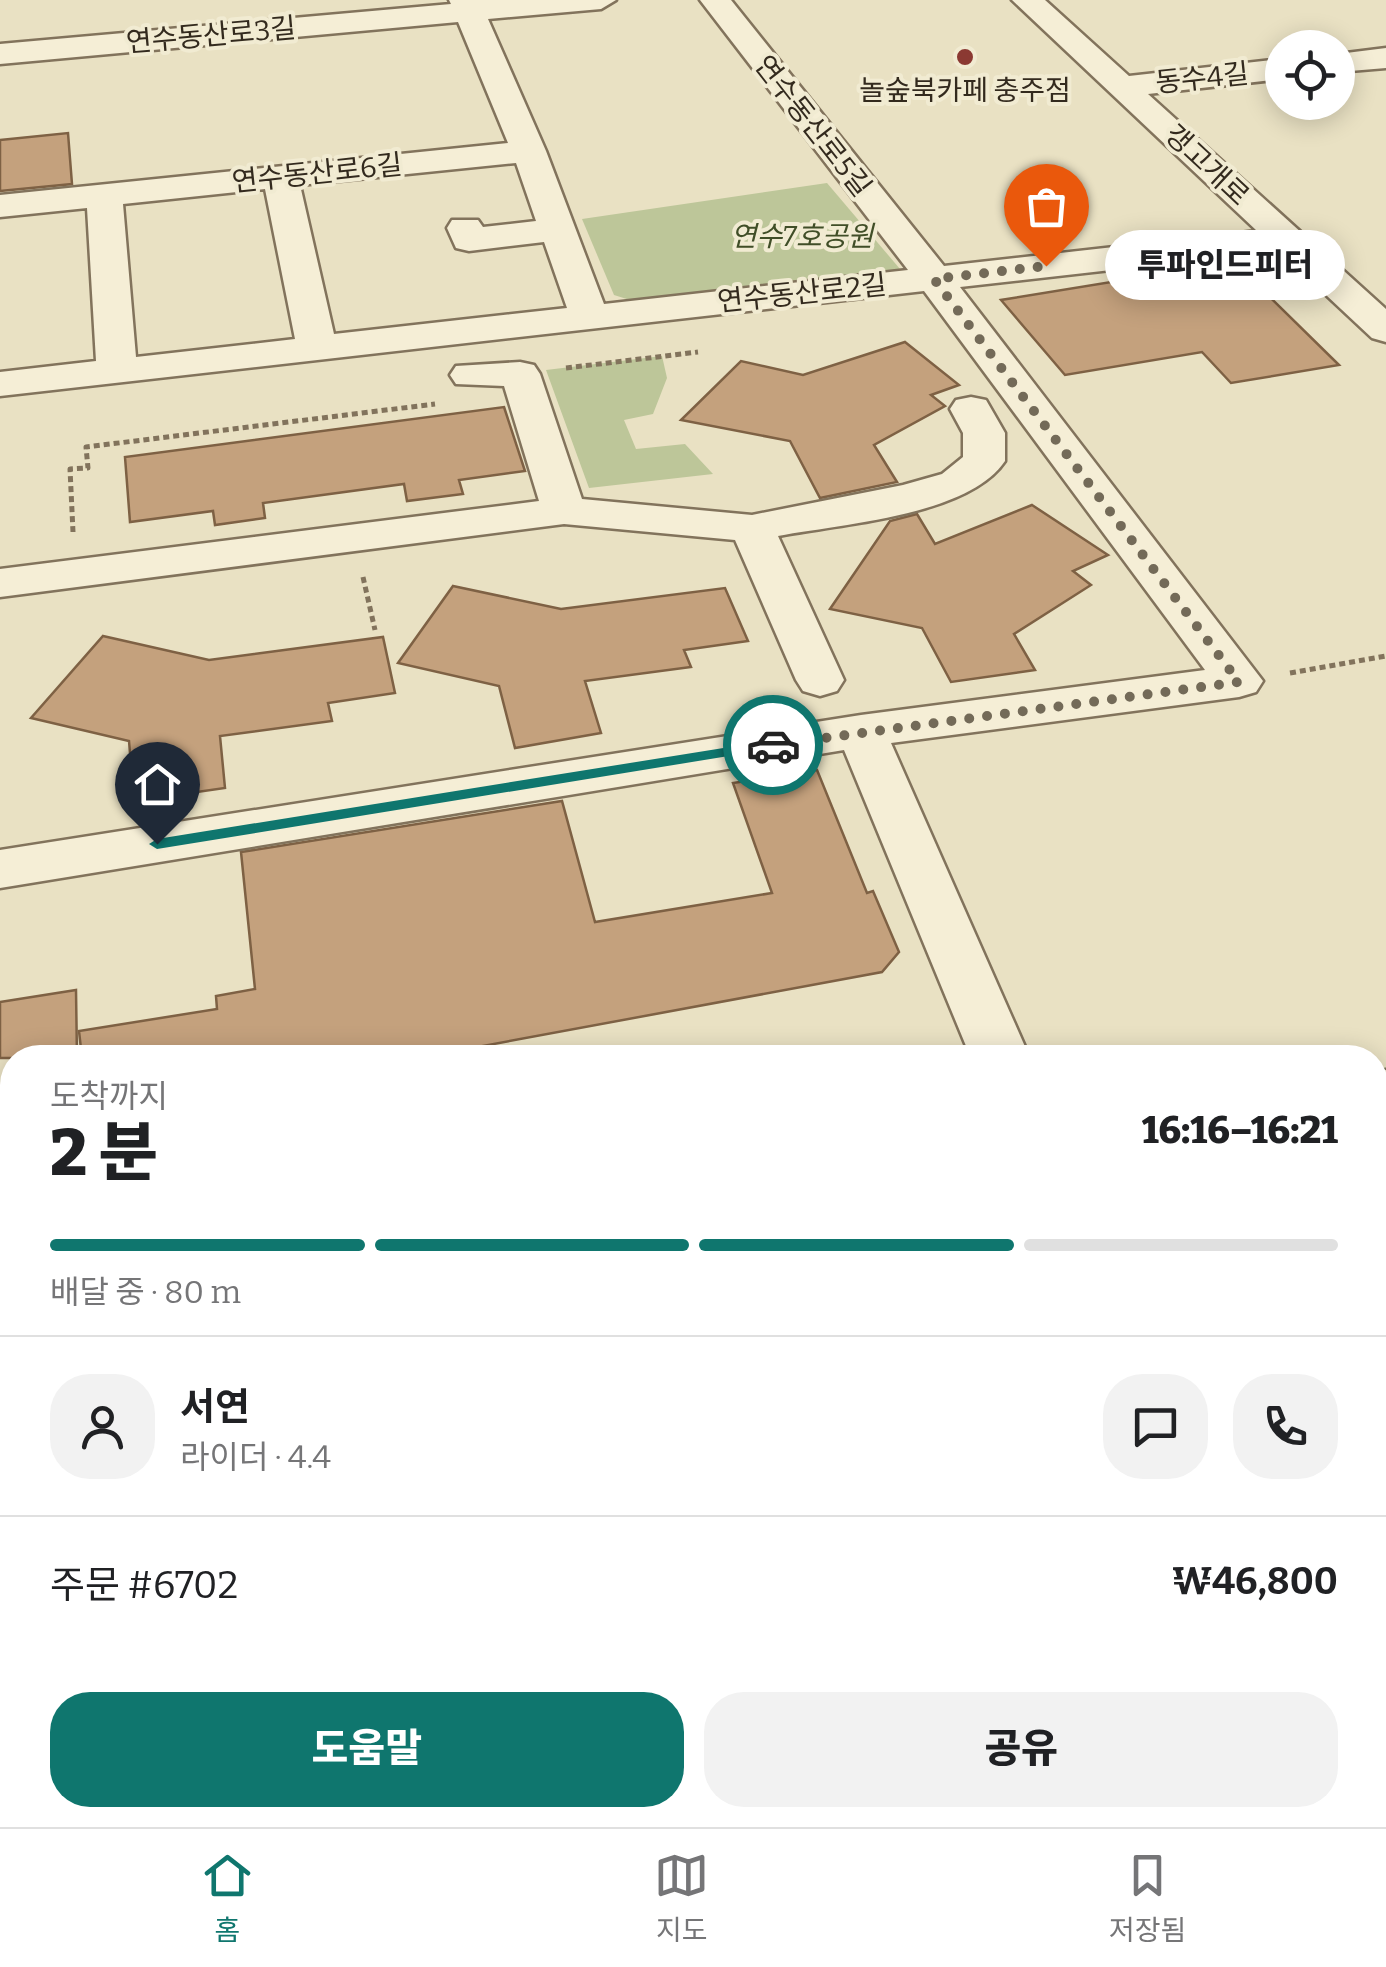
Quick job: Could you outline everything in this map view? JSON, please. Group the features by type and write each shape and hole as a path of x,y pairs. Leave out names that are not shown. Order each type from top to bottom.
{"street":[{"name":"연수동산로3길","path":"0,54 170,26 601,0"},
{"name":"연수동산로5길","path":"715,0 934,279 1239,682"},
{"name":"갱고개로","path":"1026,0 1386,330"},
{"path":"467,6 529,151 589,316"},
{"path":"1355,61 1386,58"},
{"name":"동수4길","path":"1122,87 1265,71"},
{"name":"연수동산로6길","path":"0,206 529,151"},
{"path":"280,176 317,347"},
{"path":"104,195 117,370"},
{"path":"465,228 469,240 558,230"},
{"name":"연수동산로2길","path":"0,384 1288,239"},
{"path":"470,376 520,374 564,511"},
{"path":"0,584 564,511 752,528 910,497 957,483 984,461 984,433 971,409"},
{"path":"752,528 820,680"},
{"path":"0,869 862,730 1239,682"},
{"path":"862,730 995,1045"}],"path":[{"path":"73,539 70,469 88,468 86,446 526,393"},
{"path":"360,562 375,630"},
{"path":"1239,682 1386,656"}],"green space":[{"name":"연수7호공원","path":"827,183 900,269 888,276 633,301 614,295 582,219"},
{"path":"662,356 667,378 653,414 624,420 636,449 685,444 713,474 589,488 546,370"}],"building":[{"path":"68,133 72,184 0,191 0,140"},
{"path":"1234,262 1339,365 1231,383 1202,352 1065,375 1001,300"},
{"path":"905,342 959,385 931,395 945,406 874,445 897,482 820,498 790,441 681,420 741,361 803,375"},
{"path":"504,407 525,471 459,480 463,494 407,501 404,484 263,503 265,518 215,525 213,511 130,522 125,457"},
{"path":"1032,505 1108,555 1073,571 1091,585 1014,634 1035,670 951,682 922,628 830,609 890,521 917,514 935,544"},
{"path":"453,586 561,609 725,588 748,641 684,650 691,667 585,681 601,733 515,748 499,686 398,663"},
{"path":"103,636 209,660 383,637 395,693 328,703 332,721 220,736 225,788 134,801 129,741 31,718"},
{"path":"817,770 867,893 873,891 899,952 882,972 488,1045 81,1045 79,1031 217,1009 216,996 255,989 241,852 562,801 595,922 772,893 733,783"},
{"path":"76,990 77,1045 0,1045 0,1002"}],"way so far":[{"path":"773,745 1239,682 934,279 1046,266"}],"place":[{"name":"놀숲북카페 충주점","path":"965,57"},
{"name":"투파인드피터","path":"1046,266"}],"route":[{"path":"157,844 773,745"}]}
